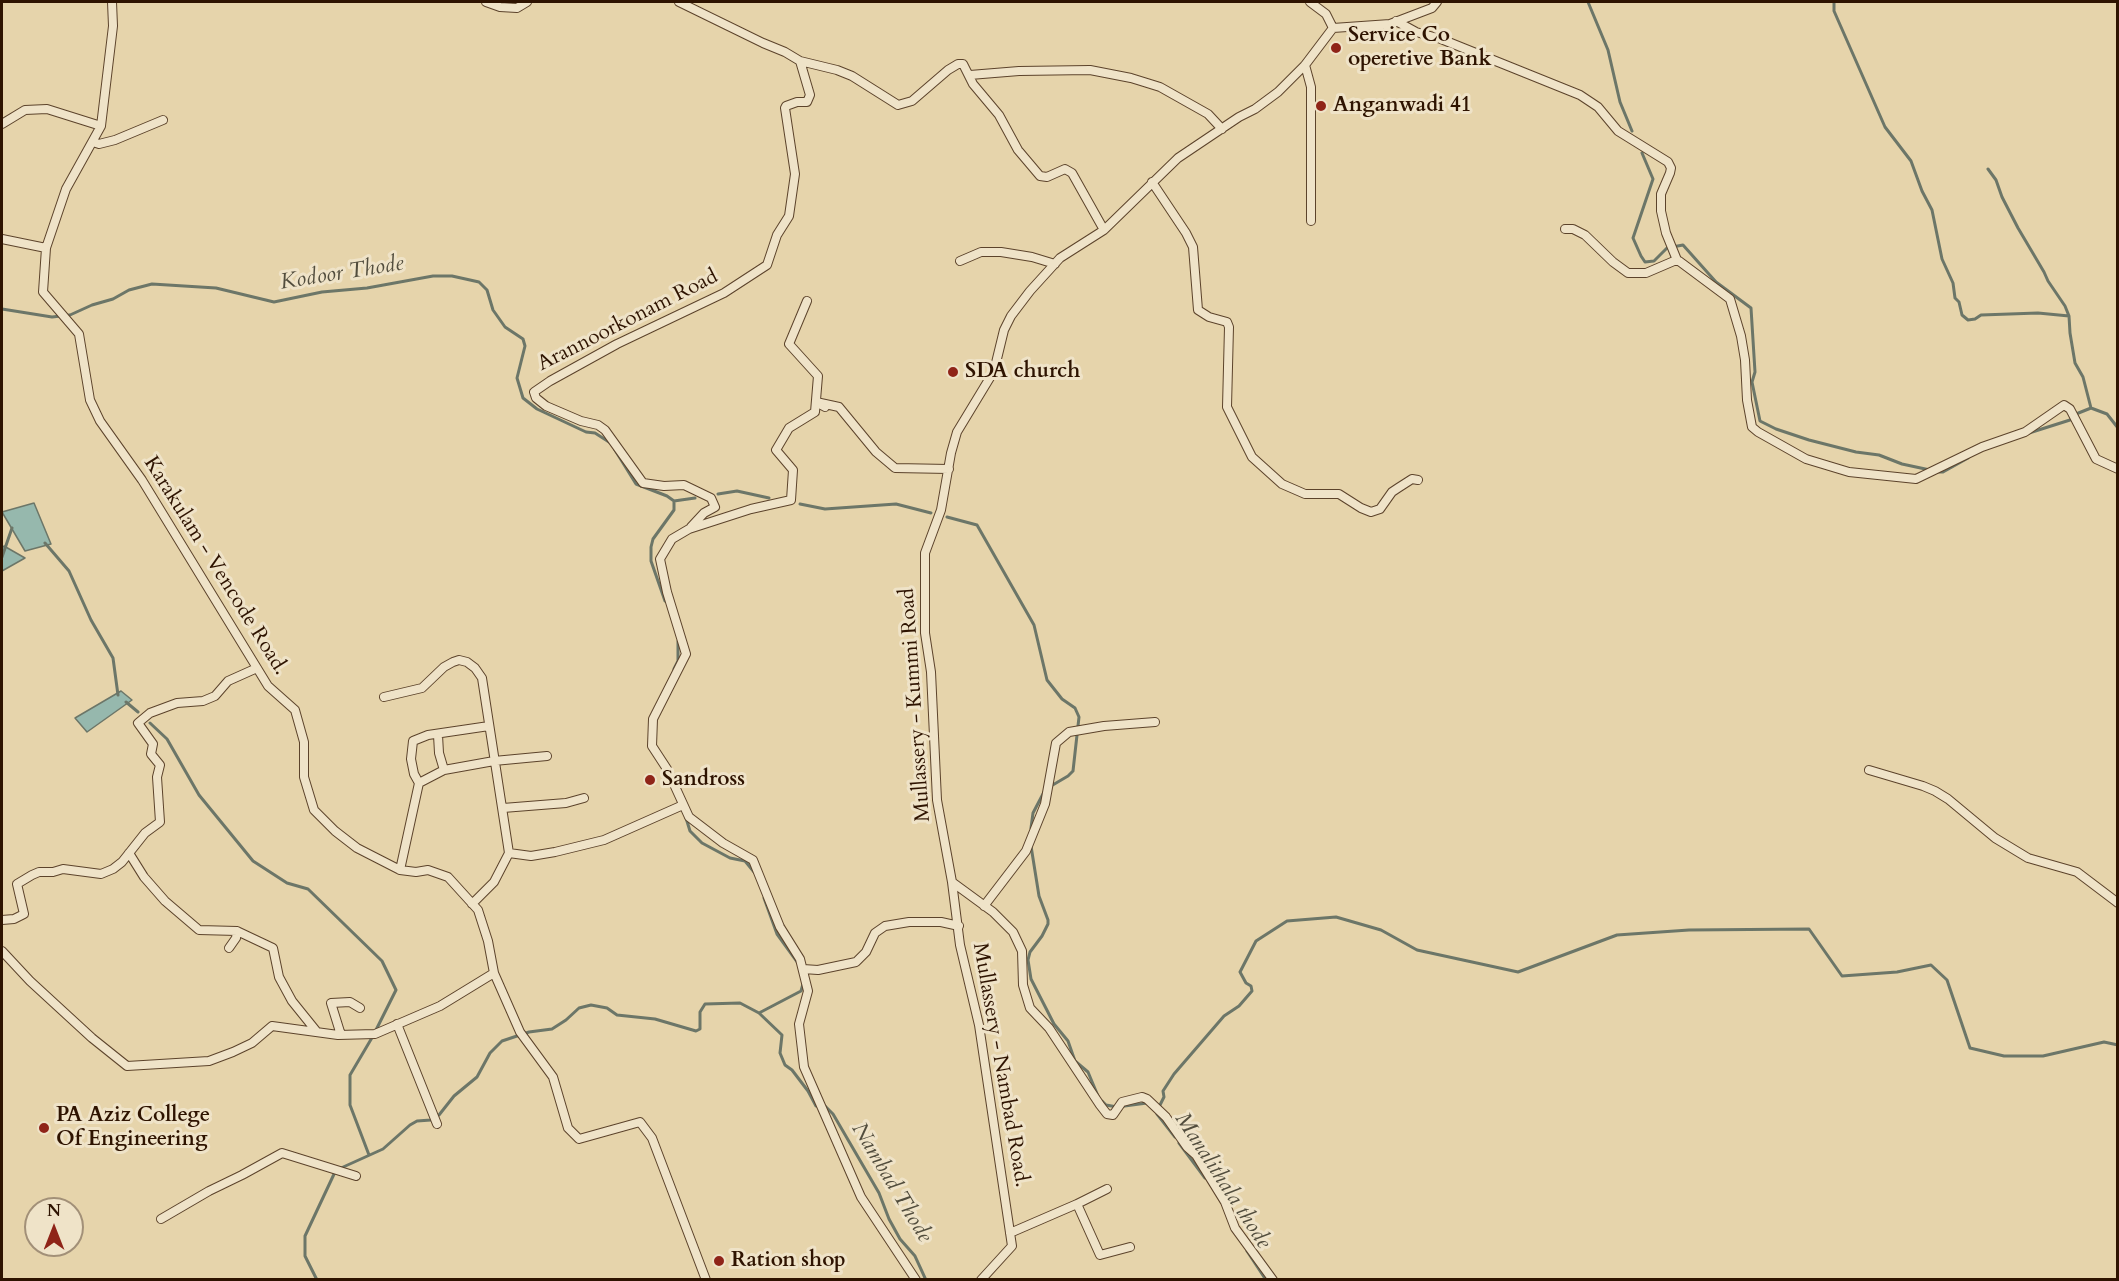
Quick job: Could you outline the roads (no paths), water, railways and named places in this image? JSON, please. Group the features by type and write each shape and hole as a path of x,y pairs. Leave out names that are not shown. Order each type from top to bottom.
{"street":[{"name":"Karakulam - Vencode Road.","path":"112,2 113,26 101,126 66,189 46,248 43,292 79,334 90,400 100,421 142,480 268,687 295,710 304,742 304,777 314,810 335,831 357,848 400,870 416,872 428,870 448,877 478,910 488,941 494,973 521,1034 553,1077 568,1128 579,1139 640,1122 652,1138 706,1280"},
{"path":"486,2 500,7 517,8 527,2"},
{"path":"679,2 800,61 845,73 898,105 907,103 922,94 944,74 958,64 963,64 976,89 999,115 1018,150 1040,176 1047,177 1065,169 1072,173 1104,230"},
{"path":"1310,2 1326,14 1333,28 1390,24 1432,8 1437,2"},
{"path":"1396,21 1416,32 1441,39 1580,95 1598,107 1618,131 1668,162 1671,168 1670,173 1661,194 1661,211 1666,233 1679,262 1732,303 1745,360 1752,427 1762,435 1818,464 1849,472 1916,479 1982,447 2025,432 2049,417 2061,406 2068,406 2096,459 2118,469"},
{"name":"Mullassery - Kummi Road","path":"952,882 937,800 931,672 925,633 925,553 941,510 957,432 994,371 1004,330 1011,316 1060,258 1104,230 1178,158 1272,97 1305,64 1333,28"},
{"name":"Arannoorkonam Road","path":"689,529 704,513 715,507 711,498 684,485 664,486 643,483 605,430 598,425 581,421 546,406 536,398 534,393 550,381 617,344 724,293 767,265 777,235 789,216 795,174 785,108 797,102 807,102 810,94 800,61"},
{"path":"1305,64 1311,87 1311,221"},
{"path":"970,75 1018,71 1090,70 1131,78 1160,87 1208,114 1222,129"},
{"path":"2,124 25,110 47,109 101,126"},
{"path":"93,142 99,144 115,140 163,120"},
{"path":"1152,182 1193,247 1198,310 1209,317 1227,322 1229,327 1227,407 1252,457 1271,476 1289,487 1305,494 1336,493 1371,512 1380,509 1392,492 1412,479 1418,480"},
{"path":"1565,229 1574,229 1585,235 1628,273 1646,273 1679,262"},
{"path":"2,239 46,248"},
{"path":"960,261 981,252 1001,252 1032,257 1055,264"},
{"path":"807,301 789,344 818,376 816,402"},
{"path":"816,402 839,407 876,452 896,468 949,469"},
{"path":"816,402 825,407"},
{"name":"Arannoorkonam Road","path":"816,402 815,412 789,428 776,450 793,470 791,500 751,508 689,529 672,539 660,559 667,592 686,654 654,719 652,746 667,769 689,817 723,843 753,860 780,927 800,959 803,969 808,991 799,1024 804,1067 861,1197 916,1280"},
{"path":"384,697 422,688 444,667 459,660 475,668 482,678 494,760 504,808 509,853 494,882 472,904"},
{"path":"2,920 14,919 24,914 17,884 39,872 63,870 101,874 122,862 145,833 160,822 157,777 160,765 152,754 153,744 138,723 150,712 177,704 203,701 215,696 228,681 257,668"},
{"path":"984,906 1026,851 1045,804 1056,743 1069,732 1104,726 1155,722"},
{"path":"400,870 419,783 414,774 411,759 413,741 428,735 489,726"},
{"path":"438,735 439,753 444,770"},
{"path":"419,783 444,770 494,760 547,756"},
{"path":"1869,770 1916,783 1935,791 1995,838 2028,858 2077,872 2118,903"},
{"path":"504,808 566,803 584,798"},
{"path":"509,853 531,856 604,840 683,805"},
{"path":"129,853 144,877 165,901 199,930 237,931 273,948 279,977 292,1001 317,1032"},
{"path":"952,882 1013,932 1022,951 1023,985 1029,1008 1049,1028 1107,1113 1113,1114 1132,1098 1145,1098 1166,1117 1187,1148 1196,1155 1225,1202 1235,1228 1273,1280"},
{"name":"Mullassery - Nambad Road.","path":"952,882 960,945 979,1025 1012,1246 981,1280"},
{"path":"803,969 818,970 856,962 866,952 875,933 885,926 931,922 959,926"},
{"path":"229,948 236,938 237,931"},
{"path":"2,951 30,981 92,1038 127,1066 208,1061 252,1043 272,1026 341,1035 375,1034 440,1006 494,973"},
{"path":"341,1035 331,1003 350,1002 360,1008"},
{"path":"397,1024 437,1124"},
{"path":"161,1219 208,1191 282,1153 356,1176"},
{"path":"1010,1233 1107,1189"},
{"path":"1077,1204 1100,1255 1130,1247"}],"water":[{"path":"34,503 51,544 25,551 2,512"},
{"path":"4,546 25,558 2,571 2,548"},
{"path":"121,691 132,700 87,732 75,718"}],"waterway":[{"path":"1588,2 1608,50 1620,102 1632,131"},
{"path":"1834,2 1834,11 1885,127 1911,161 1932,210 1942,259 1953,283 1955,298 1959,302 1962,315 1968,320 1981,315 2038,313 2069,316"},
{"path":"1642,153 1653,179 1633,238 1645,262 1654,261 1667,248 1683,245 1716,282 1751,308 1755,372 1752,382 1760,421 1809,440 1856,452 1879,455 1902,464 1930,470"},
{"path":"1988,169 1996,180 2018,228 2065,306 2069,316 2075,363 2083,377 2091,408 2107,414 2118,428"},
{"name":"Kodoor Thode","path":"2,309 52,317 70,315 113,299 129,290 152,284 216,288 274,302 322,292 367,288 433,276 452,276 479,282 487,290 493,310 505,327 523,339 525,346 517,378 523,398 537,409 586,432 595,433 609,442"},
{"path":"2029,433 2070,420 2076,414 2091,408"},
{"name":"Nambad Thode","path":"615,450 636,484 674,501 674,510 653,539 651,547 651,561 665,601"},
{"path":"1939,472 1968,458"},
{"path":"718,494 737,491 769,498"},
{"path":"674,501 695,498"},
{"path":"800,504 825,509 896,504 931,513"},
{"path":"947,517 977,525 1034,625 1047,680 1062,699 1075,708 1079,717 1073,771 1051,786"},
{"path":"2,557 12,528"},
{"path":"45,543 69,571 91,620 113,658 118,695"},
{"name":"Nambad Thode","path":"674,669 678,661 678,641"},
{"path":"126,702 138,712"},
{"path":"150,723 167,739 199,795 253,861 287,883 308,889 382,961 396,990 376,1030"},
{"name":"Manalithala thode","path":"1031,828 1033,813 1044,792"},
{"name":"Nambad Thode","path":"686,818 690,831 702,843 730,858 745,861 754,872"},
{"name":"Manalithala thode","path":"1031,846 1039,896 1048,920 1042,936 1030,952 1028,960 1031,979 1054,1024 1068,1041 1075,1061 1088,1072 1098,1096"},
{"name":"Nambad Thode","path":"764,898 777,934 798,963"},
{"path":"1159,1107 1164,1097 1163,1091 1174,1074 1224,1016 1239,1006 1252,991 1251,986 1246,983 1240,972 1256,941 1287,921 1336,917 1381,930 1417,950 1518,972 1617,935 1689,930 1809,929 1842,976 1897,972 1931,965 1947,980 1970,1048 2004,1056 2043,1056 2104,1042 2118,1045"},
{"name":"Nambad Thode","path":"803,984 801,991 759,1013 782,1035 780,1053 785,1065 792,1070 808,1091 816,1106 825,1106 833,1114 879,1193 900,1239 915,1256 926,1280"},
{"path":"341,1168 383,1149 417,1121 431,1120 439,1115 454,1096 477,1077 490,1053 502,1041 529,1032 552,1029 579,1008 591,1005 607,1008 617,1015 655,1019 696,1031 700,1029 700,1012 705,1004 740,1003 759,1013"},
{"path":"369,1155 350,1105 350,1075 373,1036"},
{"name":"Manalithala thode","path":"1102,1101 1106,1105 1117,1107 1147,1103"},
{"name":"Manalithala thode","path":"1157,1114 1175,1137"},
{"name":"Manalithala thode","path":"1179,1143 1205,1178"},
{"path":"317,1280 305,1256 305,1236 335,1172"},
{"name":"Manalithala thode","path":"1247,1251 1266,1280"}],"place":[{"name":"Service Co operetive Bank","path":"1336,48"},
{"name":"Anganwadi 41","path":"1321,106"},
{"name":"SDA church","path":"953,372"},
{"name":"Sandross","path":"650,780"},
{"name":"PA Aziz College Of Engineering","path":"44,1128"},
{"name":"Ration shop","path":"719,1261"}]}
